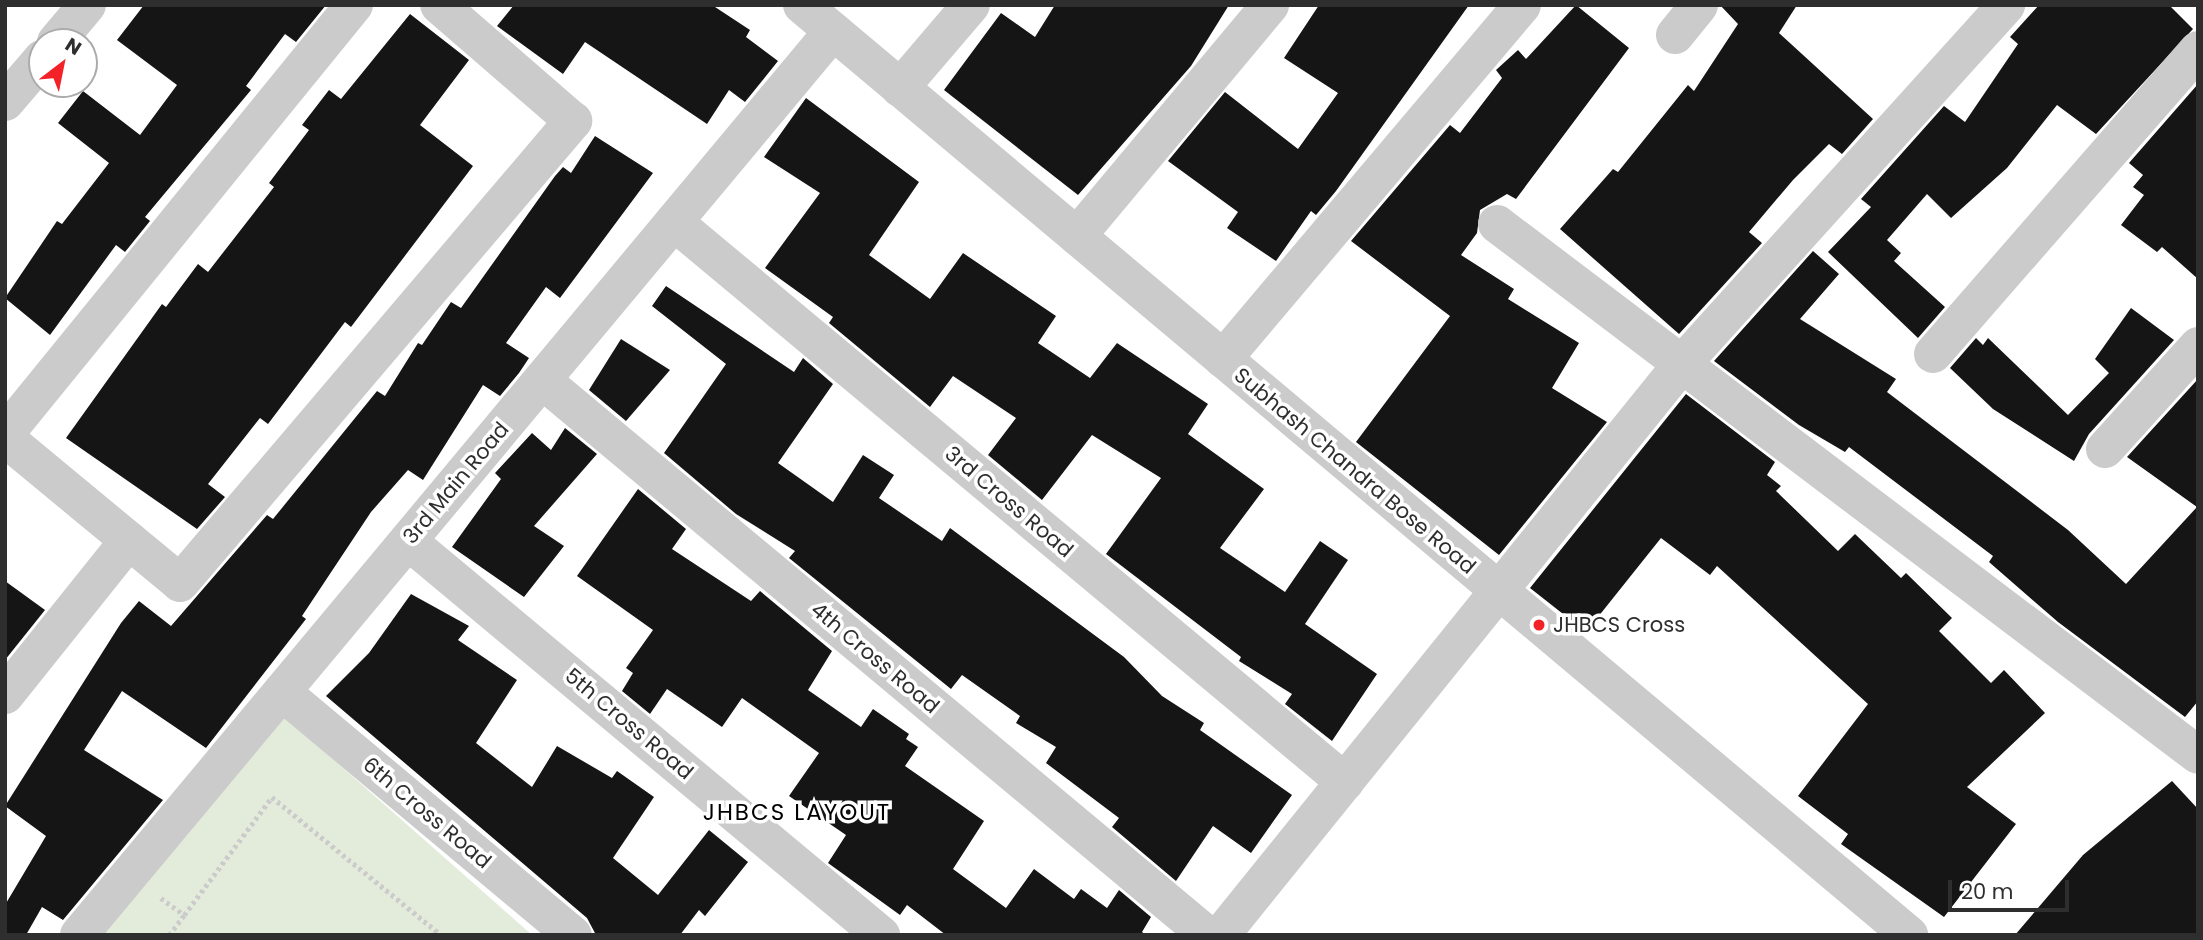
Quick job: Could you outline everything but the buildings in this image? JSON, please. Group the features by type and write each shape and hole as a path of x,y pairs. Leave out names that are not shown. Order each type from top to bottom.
{"street":[{"path":"68,28 87,5"},
{"path":"354,5 5,436 180,583 573,121 439,5"},
{"name":"Subhash Chandra Bose Road","path":"802,5 1909,935"},
{"path":"900,88 971,5"},
{"path":"1077,236 1270,5"},
{"path":"1223,359 1522,5"},
{"path":"1675,35 1699,5"},
{"path":"1221,935 1500,593 1681,365 2006,5"},
{"name":"3rd Main Road","path":"79,935 833,31"},
{"path":"1933,354 2198,50"},
{"path":"5,102 28,75"},
{"name":"3rd Cross Road","path":"674,222 1345,782"},
{"path":"1497,224 2198,755"},
{"path":"2105,449 2198,346"},
{"name":"4th Cross Road","path":"542,380 1207,935"},
{"path":"5,695 129,540"},
{"name":"5th Cross Road","path":"408,541 881,935"},
{"name":"6th Cross Road","path":"282,692 573,935"}],"path":[{"path":"169,935 272,797 441,935"},
{"path":"129,874 184,915"}],"green space":[{"path":"283,715 532,935 90,935"}],"place":[{"name":"JHBCS Cross","path":"1539,625"}],"district":[{"name":"JHBCS LAYOUT","path":"797,812"}]}
